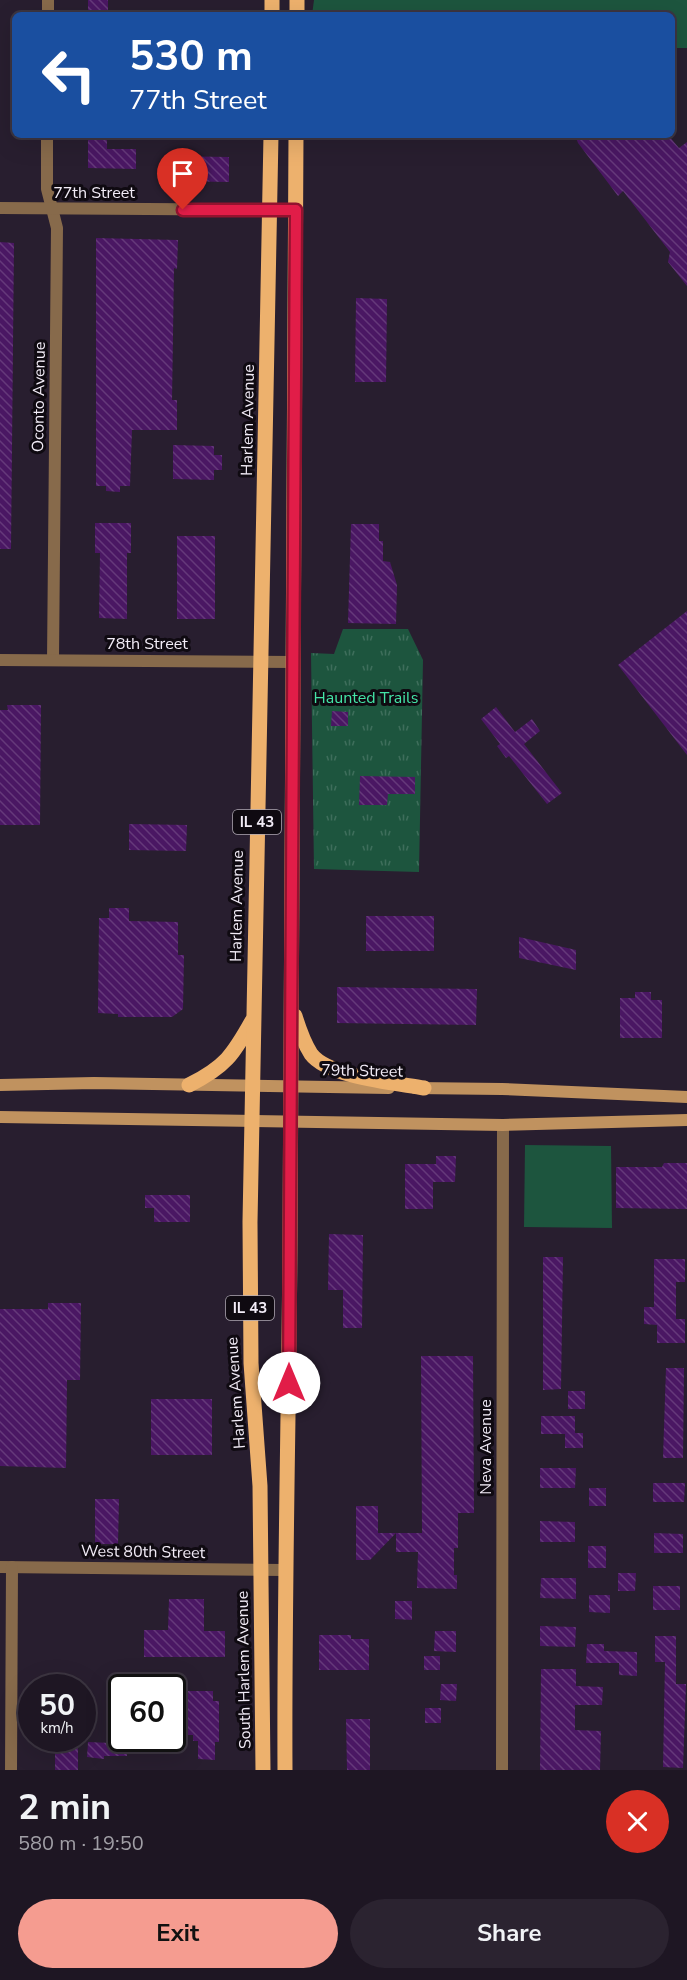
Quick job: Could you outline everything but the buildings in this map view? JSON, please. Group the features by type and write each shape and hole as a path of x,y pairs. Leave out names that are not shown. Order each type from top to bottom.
{"main road":[{"name":"Harlem Avenue","path":"260,1570 260,1475 250,1335 253,1018 271,138"},
{"name":"IL 43","path":"285,1770 285,1570 289,1424 292,1008 296,138"},
{"path":"292,1008 312,1055 327,1067 355,1076 424,1088"},
{"path":"189,1085 213,1072 231,1056 253,1018"},
{"name":"79th Street","path":"0,1085 85,1083 502,1089 687,1096"},
{"path":"0,1117 503,1125 687,1120"},
{"name":"South Harlem Avenue","path":"260,1570 263,1770"}],"street":[{"name":"Oconto Avenue","path":"47,138 46,189 57,228 52,660"},
{"name":"77th Street","path":"0,208 296,210"},
{"name":"78th Street","path":"0,660 294,662"},
{"name":"Neva Avenue","path":"502,1770 503,1125"},
{"name":"West 80th Street","path":"6,1567 285,1570"},
{"path":"6,1567 11,1770"}],"green space":[{"path":"314,0 687,0 687,48 675,48 675,12 312,12"},
{"name":"Haunted Trails","path":"343,629 408,629 423,660 419,872 314,869 311,653 334,654"},
{"path":"525,1145 611,1146 612,1228 524,1227"}],"route":[{"path":"183,210 296,210 289,1383"}]}
